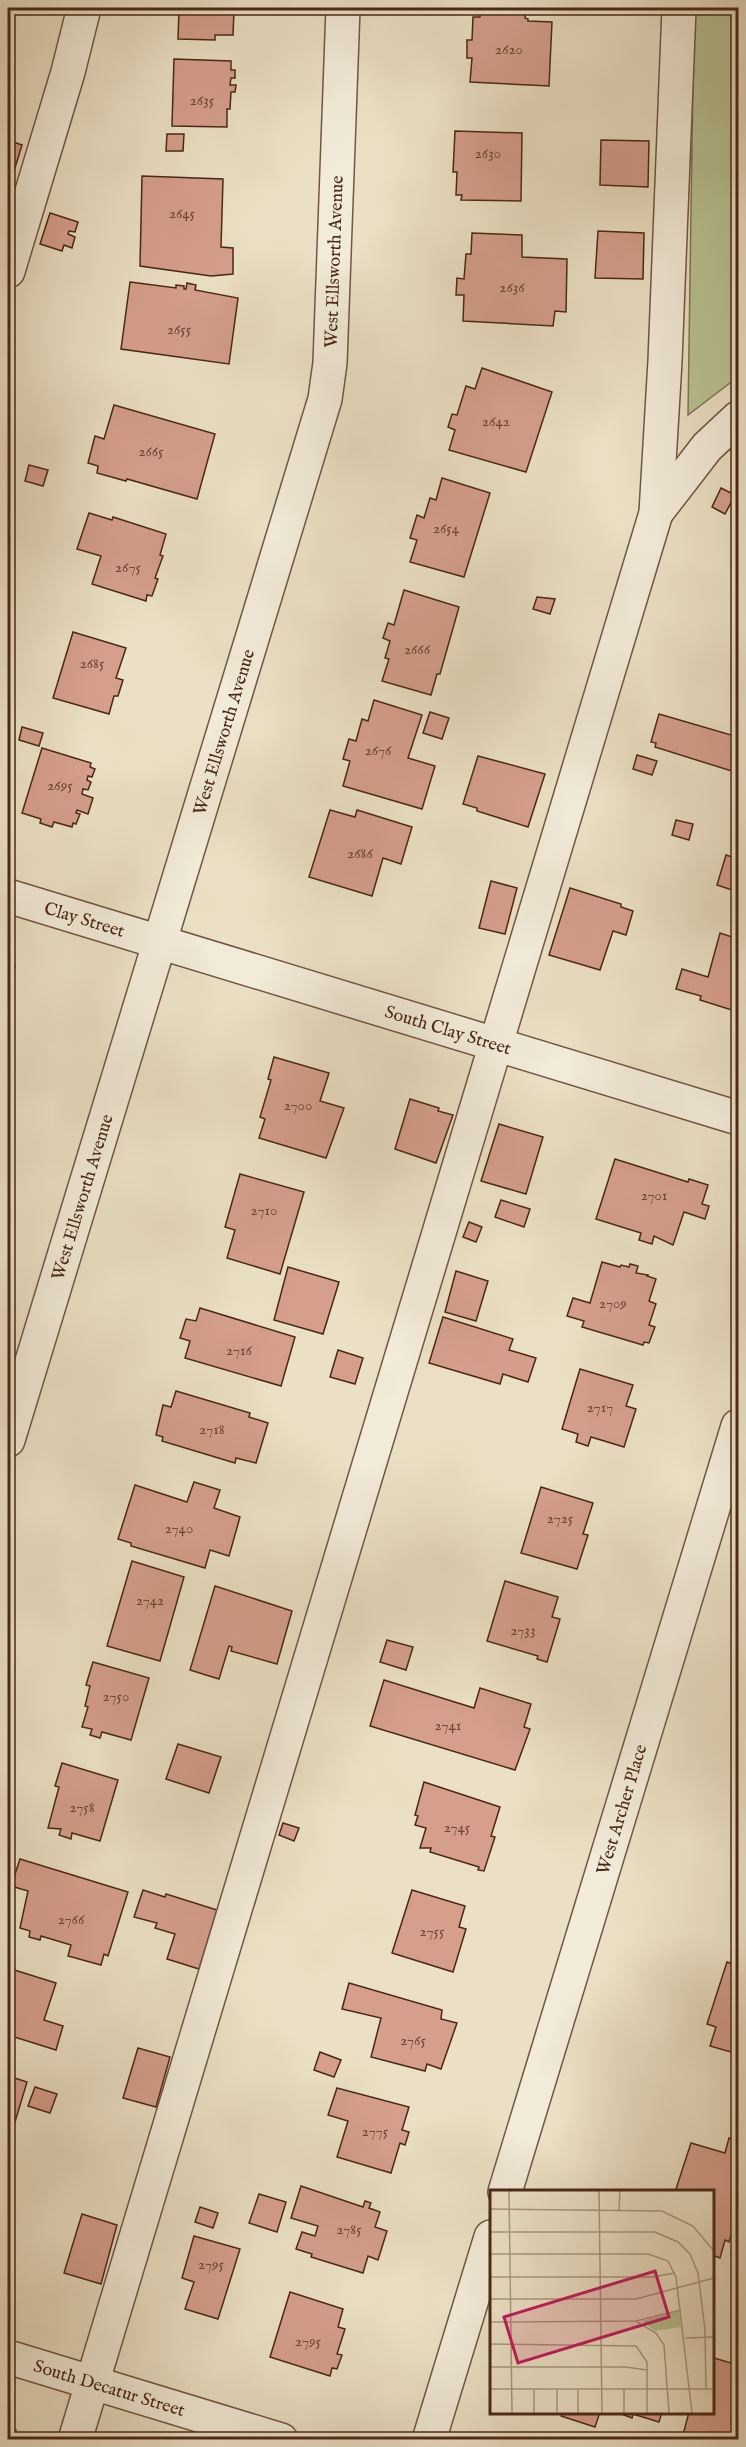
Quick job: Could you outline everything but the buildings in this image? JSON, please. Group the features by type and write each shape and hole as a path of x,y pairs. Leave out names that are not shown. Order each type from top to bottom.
{"street":[{"path":"8,271 68,72 84,8"},
{"name":"West Ellsworth Avenue","path":"8,1440 325,399 330,363 343,8"},
{"path":"75,2439 656,513 665,361 679,8"},
{"path":"656,513 707,447 738,418"},
{"name":"Clay Street","path":"8,896 159,942"},
{"name":"South Clay Street","path":"159,942 738,1118"},
{"name":"West Archer Place","path":"506,2190 738,1426"},
{"path":"429,2439 490,2240"},
{"name":"South Decatur Street","path":"8,2357 281,2439"}],"green space":[{"path":"694,8 738,8 738,377 688,415"}]}
